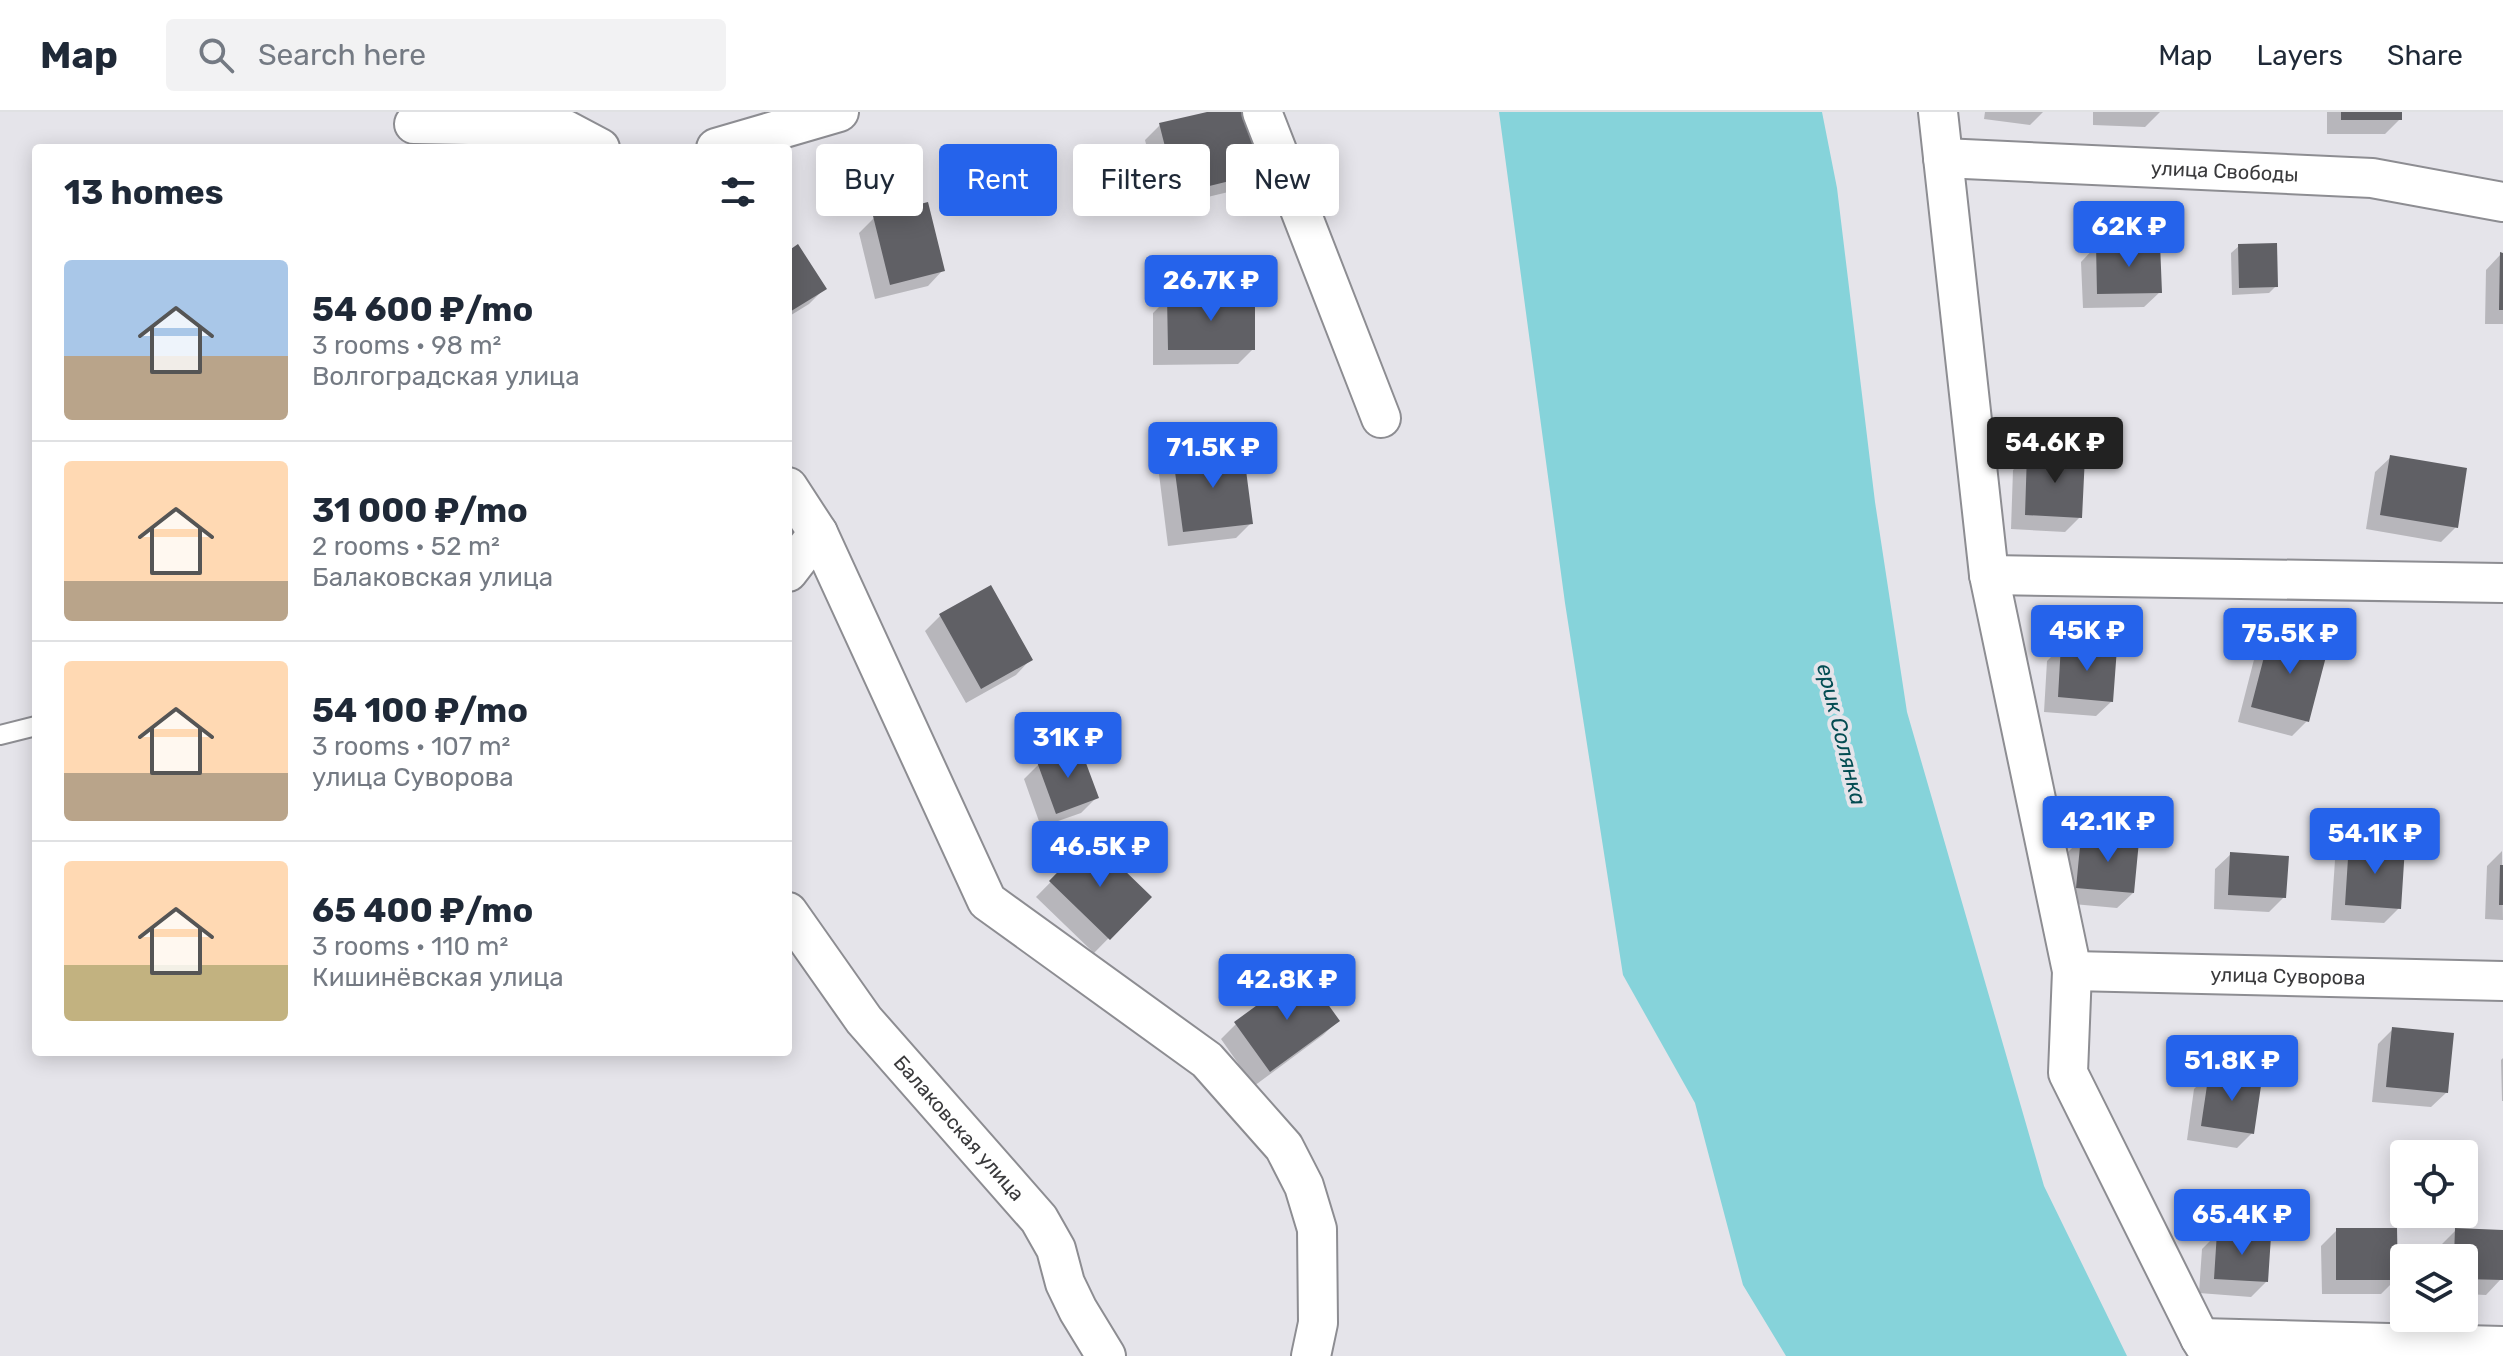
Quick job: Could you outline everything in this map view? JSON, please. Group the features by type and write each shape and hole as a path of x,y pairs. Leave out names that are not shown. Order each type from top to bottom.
{"street":[{"path":"730,144 839,112"},
{"path":"1262,112 1381,418"},
{"path":"1938,112 1989,575 2072,971 2068,1073 2205,1347 2503,1346"},
{"path":"417,128 520,126 566,130 592,144"},
{"name":"улица Свободы","path":"1943,158 2372,178 2503,202"},
{"path":"792,493 818,533 987,901 1207,1060 1284,1147 1304,1186 1317,1229 1318,1323 1311,1356"},
{"path":"792,567 818,533"},
{"path":"1989,575 2503,583"},
{"name":"Балаковская улица","path":"792,918 864,1020 1039,1219 1056,1249 1065,1283 1078,1310 1106,1356"},
{"name":"улица Суворова","path":"2072,971 2503,981"}],"lane":[{"path":"0,735 32,727"}],"water":[{"name":"ерик Солянка","path":"1499,112 1822,112 1837,188 1875,502 1907,712 2044,1186 2127,1356 1786,1356 1743,1285 1695,1103 1623,975 1565,603"}],"building":[{"path":"1207,112 1247,112 1255,144 1226,144 1226,182 1210,186 1210,144 1164,144 1159,123"},
{"path":"2341,112 2402,112 2402,120 2341,120"},
{"path":"928,202 945,271 890,285 873,216 923,216 923,203"},
{"path":"2160,243 2162,293 2097,294 2096,244"},
{"path":"2277,243 2278,287 2239,288 2238,244"},
{"path":"798,244 827,289 792,311 792,248"},
{"path":"2500,252 2503,253 2503,310 2499,310"},
{"path":"1167,296 1255,296 1255,350 1168,350"},
{"path":"1243,447 1253,524 1183,532 1173,457"},
{"path":"2027,453 2085,456 2082,518 2025,515"},
{"path":"2390,455 2467,468 2458,528 2380,515"},
{"path":"991,585 1033,660 981,689 939,614"},
{"path":"2271,630 2329,645 2309,722 2251,707"},
{"path":"2061,644 2117,648 2113,702 2058,697"},
{"path":"1080,747 1099,798 1056,814 1037,762"},
{"path":"2081,836 2139,841 2134,893 2076,888"},
{"path":"1091,838 1152,897 1110,940 1049,881"},
{"path":"2349,843 2405,847 2401,909 2345,905"},
{"path":"2230,852 2289,856 2286,898 2228,895"},
{"path":"2500,865 2503,865 2503,905 2499,905"},
{"path":"1304,971 1340,1021 1270,1072 1234,1022"},
{"path":"2392,1027 2454,1033 2448,1093 2386,1087"},
{"path":"2209,1072 2262,1079 2254,1134 2201,1126"},
{"path":"2336,1228 2397,1228 2397,1244 2390,1244 2390,1280 2336,1280"},
{"path":"2455,1228 2503,1230 2503,1280 2478,1279 2478,1244 2454,1244"},
{"path":"2217,1232 2271,1236 2268,1282 2214,1279"}]}
